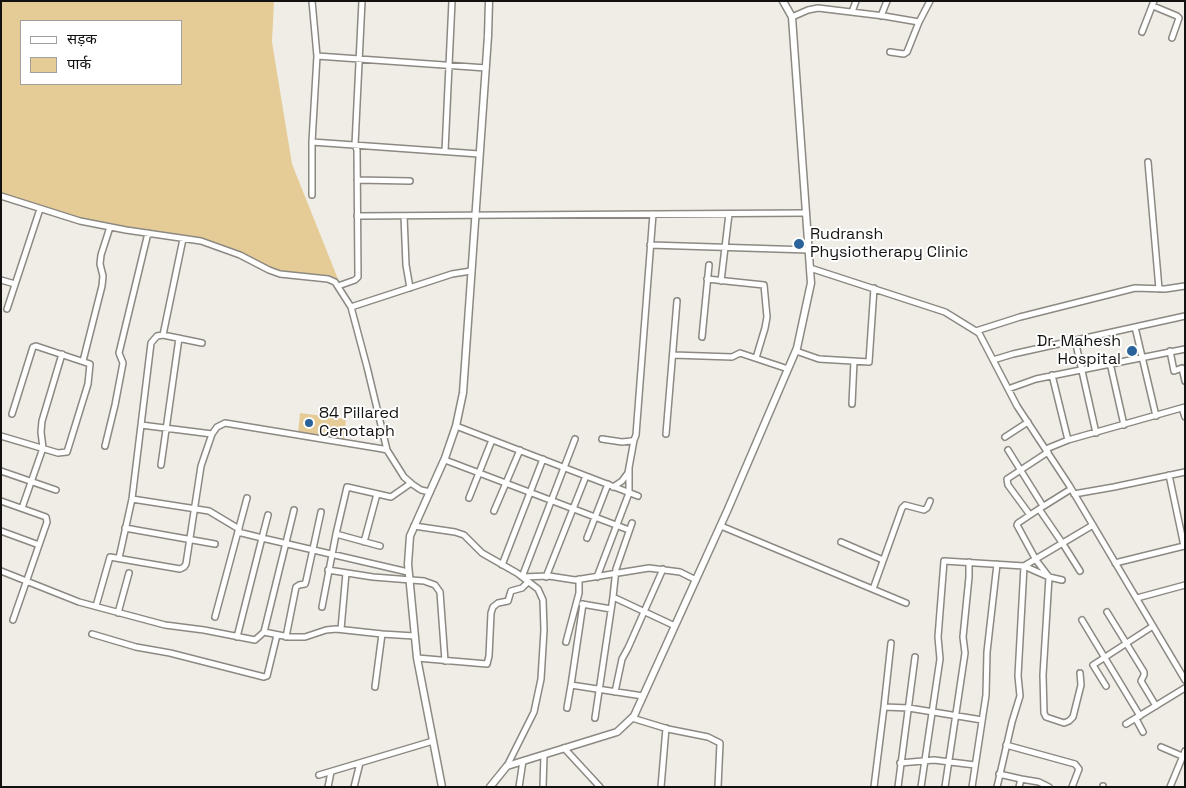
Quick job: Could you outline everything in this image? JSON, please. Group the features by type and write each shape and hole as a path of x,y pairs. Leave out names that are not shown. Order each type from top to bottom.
{"street":[{"path":"312,1 316,56 312,142 312,195"},
{"path":"338,286 356,280 358,276 357,150 355,145 362,1"},
{"path":"445,151 452,1"},
{"path":"442,787 414,636 408,580 410,536 444,460 456,426 463,393 489,1"},
{"path":"507,766 617,732 632,718 721,526 796,352 811,283 792,17 783,1"},
{"path":"852,12 856,1"},
{"path":"881,16 887,1"},
{"path":"890,52 904,54 907,52 930,1"},
{"path":"1142,32 1153,4 1179,18 1172,38"},
{"path":"792,17 818,8 919,22"},
{"path":"316,56 486,68"},
{"path":"312,142 479,154"},
{"path":"1148,162 1159,289"},
{"path":"357,180 410,181"},
{"path":"1,196 80,221 214,245 280,274 328,279 335,282 351,307 368,367 387,450 404,477 421,490 430,492"},
{"path":"7,309 40,209"},
{"path":"357,216 806,213"},
{"path":"597,577 629,493 630,467 636,435 652,214"},
{"path":"722,281 730,214"},
{"path":"404,216 406,265 410,288"},
{"path":"83,361 102,286 101,255 110,227"},
{"path":"105,446 123,363 119,353 148,234"},
{"path":"163,335 183,239"},
{"path":"650,245 809,250"},
{"path":"702,337 709,265"},
{"path":"810,268 945,312 979,333 1008,389 1073,491 1184,679"},
{"path":"351,307 452,274 471,271"},
{"path":"707,279 764,285 765,328 756,358"},
{"path":"1,280 15,284"},
{"path":"976,331 1020,317 1135,288 1159,289 1185,286"},
{"path":"796,352 819,359 869,362 874,288"},
{"path":"666,434 677,301"},
{"path":"993,360 1185,316"},
{"path":"1135,327 1156,416"},
{"path":"119,558 132,499 151,343 157,336 163,335 202,343"},
{"path":"161,465 179,338"},
{"path":"1075,340 1096,433"},
{"path":"1,436 58,453 67,452 88,384 90,364 36,346 33,347 12,414"},
{"path":"1008,389 1036,379 1185,348"},
{"path":"1170,351 1174,371 1182,368 1185,382"},
{"path":"673,355 732,357 740,353 788,369"},
{"path":"22,508 43,448 42,421 62,354"},
{"path":"852,404 854,361"},
{"path":"1110,363 1124,425"},
{"path":"1052,376 1068,440"},
{"path":"1030,515 1006,482 1009,477 1046,450 1068,440 1184,408 1185,417"},
{"path":"1005,437 1028,422"},
{"path":"96,606 110,557 180,569 186,564 201,466 212,434 217,427 225,423 387,450"},
{"path":"141,425 212,434"},
{"path":"456,426 638,496"},
{"path":"522,577 575,439"},
{"path":"602,439 622,442 634,440"},
{"path":"469,498 492,440"},
{"path":"494,511 520,450"},
{"path":"1008,450 1080,571"},
{"path":"502,565 543,459"},
{"path":"444,460 629,530"},
{"path":"587,538 610,486 622,481 630,467"},
{"path":"1,471 56,490"},
{"path":"1080,673 1081,685 1073,717 1069,722 1064,723 1046,717 1044,713 1043,675 1049,577 1036,560 1017,528 1018,522 1041,507 1073,491 1114,487 1185,472"},
{"path":"1116,563 1184,546 1169,475"},
{"path":"546,577 586,476"},
{"path":"322,607 328,570 347,487 391,497 411,483"},
{"path":"364,542 377,494"},
{"path":"215,617 247,498"},
{"path":"132,499 216,514 239,530 262,538 331,556 408,572"},
{"path":"1,501 46,517 47,522 13,620"},
{"path":"872,589 902,508 905,505 924,510 930,501"},
{"path":"1,571 80,602 165,625 255,640 264,632 294,510"},
{"path":"286,637 295,591 299,585 305,584 306,581 321,512"},
{"path":"237,636 268,515"},
{"path":"595,718 615,574 632,523"},
{"path":"1024,566 1093,525"},
{"path":"414,526 456,532 464,535 482,553 538,589 543,600 542,679 534,712 507,766 490,787"},
{"path":"721,526 906,603"},
{"path":"125,528 215,544"},
{"path":"1,530 39,545"},
{"path":"336,534 380,546"},
{"path":"841,542 883,560"},
{"path":"921,787 940,660 938,636 944,561 1024,566 1049,577 1062,580"},
{"path":"945,787 965,653 963,637 969,562"},
{"path":"972,787 986,695 987,652 997,564"},
{"path":"997,787 1006,744 1020,696 1018,676 1024,566"},
{"path":"522,577 579,579 649,568 680,572 696,580"},
{"path":"615,692 622,659 663,569"},
{"path":"328,570 431,582 440,592 445,660"},
{"path":"118,612 129,573"},
{"path":"341,629 346,573"},
{"path":"566,642 579,594 579,579"},
{"path":"417,658 480,664 488,663 493,607 498,603 508,601 511,591 522,588 528,582"},
{"path":"1137,598 1185,585"},
{"path":"613,597 675,626"},
{"path":"576,604 611,609"},
{"path":"568,708 583,604"},
{"path":"1106,612 1145,674 1142,681 1156,706"},
{"path":"1082,620 1138,717 1143,732"},
{"path":"1106,686 1092,665 1154,626"},
{"path":"264,632 286,637 305,637 326,630 341,629 414,636"},
{"path":"92,634 136,647 170,653 264,677 267,676 277,635"},
{"path":"375,687 382,634"},
{"path":"874,787 891,643"},
{"path":"898,787 915,656"},
{"path":"571,685 643,696"},
{"path":"1126,724 1185,688"},
{"path":"884,707 933,711 982,720"},
{"path":"632,718 708,737 720,743 718,787"},
{"path":"661,787 666,728"},
{"path":"319,775 433,742"},
{"path":"1006,744 1075,764 1078,766 1078,770 1072,787"},
{"path":"1161,746 1184,753 1170,787"},
{"path":"564,748 600,787"},
{"path":"543,787 544,755"},
{"path":"900,763 925,760 975,765"},
{"path":"519,787 523,761"},
{"path":"354,787 360,763"},
{"path":"328,787 331,772"},
{"path":"999,774 1040,782 1049,787"},
{"path":"1020,787 1021,779"}],"green space":[{"path":"1,1 274,1 272,42 292,164 338,279 306,278 274,272 209,242 116,228 65,216 1,195"},
{"path":"300,413 346,419 344,439 298,433"}],"place":[{"name":"Rudransh Physiotherapy Clinic","path":"799,244"},
{"name":"Dr. Mahesh Hospital","path":"1132,351"},
{"name":"84 Pillared Cenotaph","path":"309,423"}]}
